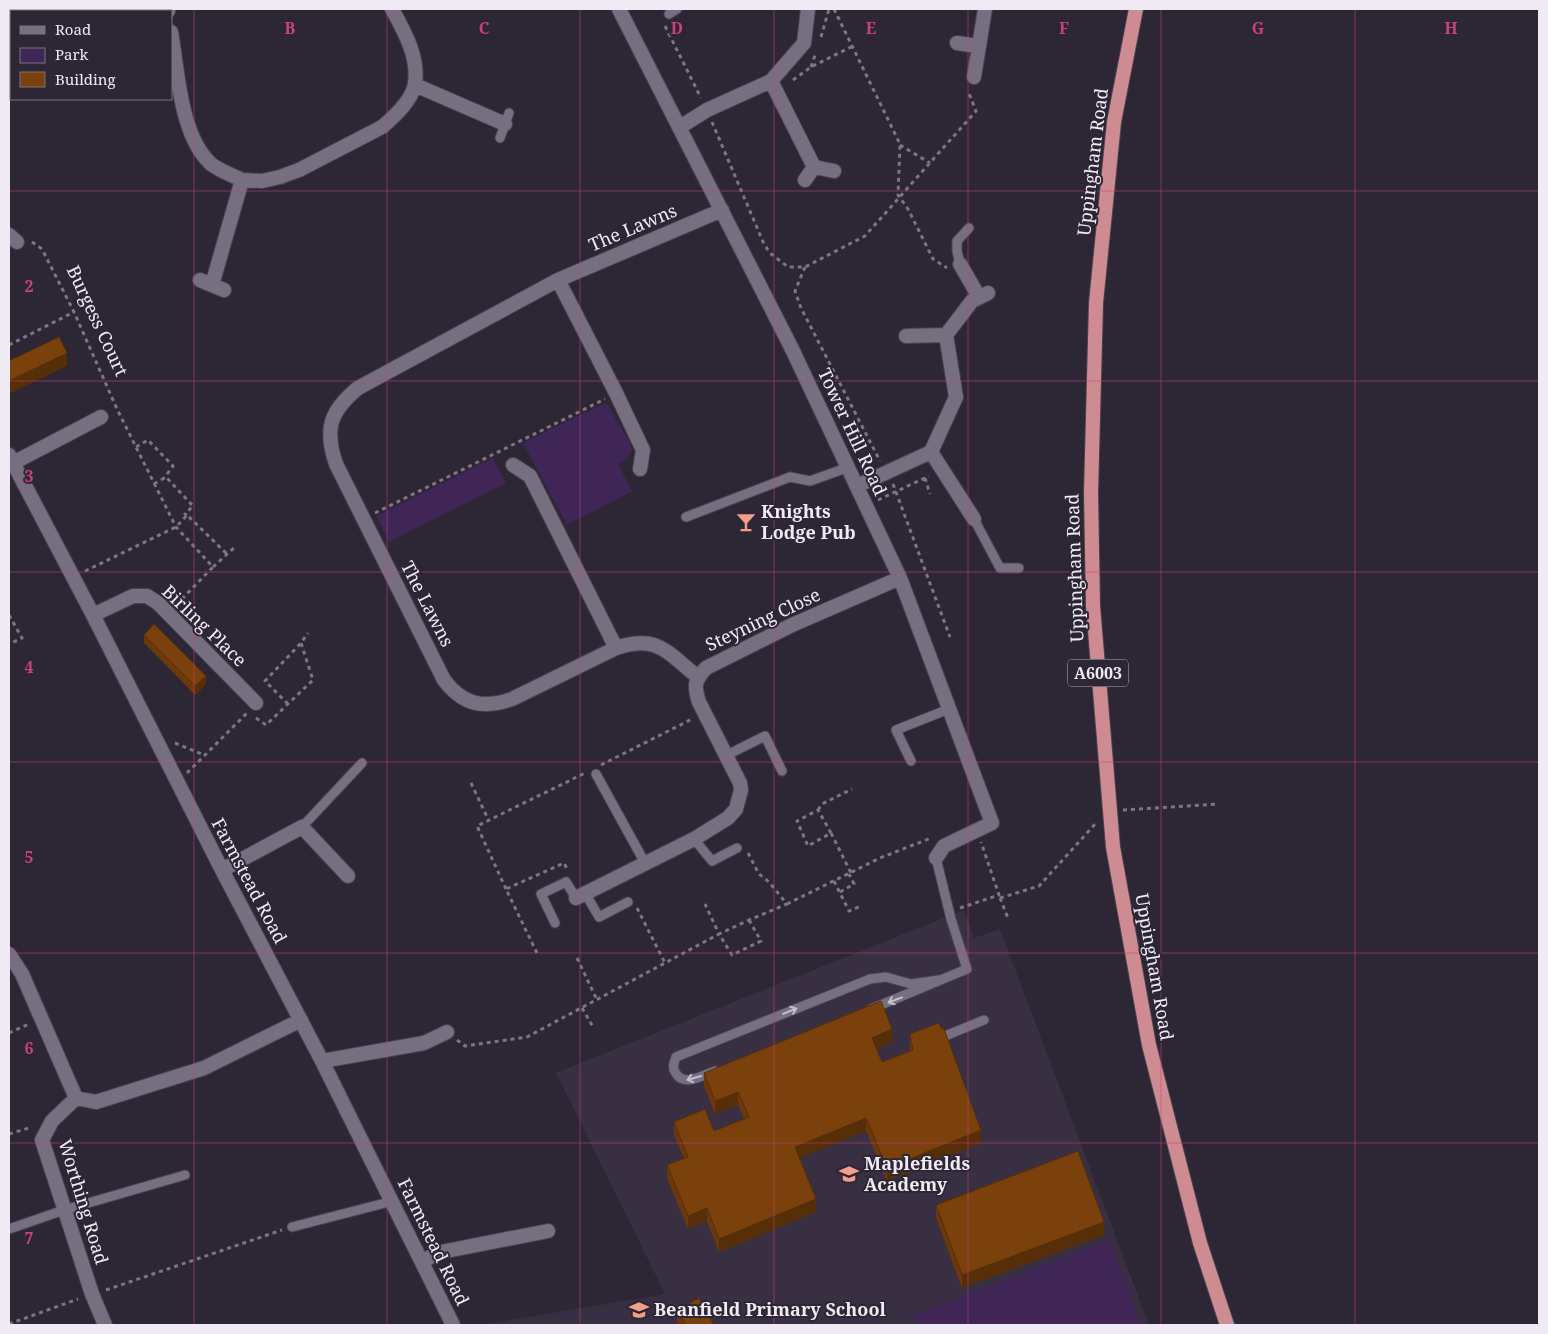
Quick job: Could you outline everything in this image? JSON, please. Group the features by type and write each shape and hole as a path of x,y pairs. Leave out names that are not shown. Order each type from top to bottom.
{"highway":[{"name":"Uppingham Road","path":"1136,9 1114,122 1096,303 1091,493 1092,596 1113,847 1149,1045 1200,1243 1227,1325"}],"street":[{"path":"172,38 184,110 194,142 212,164 227,174 242,180 262,181 299,170 382,127 393,118 407,101 415,84 415,66 411,48 392,9"},
{"name":"Tower Hill Road","path":"619,9 792,348 858,486 900,578 992,823 944,846 936,858"},
{"path":"680,127 707,110 774,86 804,43 808,9"},
{"path":"974,77 985,9"},
{"path":"957,43 978,46"},
{"path":"415,84 505,125"},
{"path":"774,86 814,167"},
{"path":"814,167 834,171"},
{"path":"805,180 814,167"},
{"path":"212,285 242,180"},
{"name":"The Lawns","path":"698,677 664,649 648,643 631,643 616,648 512,700 496,705 482,705 468,701 456,694 444,680 336,464 330,448 329,434 334,414 343,400 358,388 558,280 722,210"},
{"path":"858,486 931,452 956,397 946,335 972,301 984,295 960,264"},
{"path":"558,280 643,450 640,469"},
{"path":"906,336 946,335"},
{"path":"11,459 101,417"},
{"path":"931,452 974,519"},
{"name":"Farmstead Road","path":"11,459 322,1061 453,1325"},
{"path":"513,465 530,476 616,648"},
{"name":"Steyning Close","path":"580,895 694,839 728,818 736,809 741,790 740,783 727,754 698,702 694,689 698,677 706,668 792,626 900,578"},
{"name":"Birling Place","path":"93,616 133,596 147,596 158,603 252,707"},
{"path":"222,870 302,827 348,876"},
{"path":"9,954 22,974 76,1098 96,1102 204,1068 301,1020"},
{"path":"322,1061 424,1043 447,1032"},
{"name":"Worthing Road","path":"76,1098 52,1120 42,1140 92,1294 105,1325"},
{"path":"423,1262 436,1254 548,1231"}],"lane":[{"path":"960,264 956,241 969,228"},
{"path":"686,517 790,477 810,481 849,467"},
{"path":"974,519 1000,568 1020,568"},
{"path":"911,762 896,730 949,709"},
{"path":"727,754 765,736 782,771"},
{"path":"302,827 362,764"},
{"path":"596,774 645,863"},
{"path":"694,839 712,861 737,848"},
{"path":"863,1012 967,968 951,919 936,858"},
{"path":"555,923 541,894 566,882 599,917 631,901"},
{"path":"726,1066 690,1080 683,1080 675,1073 673,1063 676,1057 870,979 886,977 911,984 939,980"},
{"path":"945,1036 984,1020"},
{"path":"9,1229 64,1210 185,1175"},
{"path":"292,1227 393,1201"}],"path":[{"path":"834,9 900,144 898,195 908,209 933,259 946,268 960,264"},
{"path":"664,24 707,110 764,244 770,253 788,267 805,267 865,236 976,111 968,89 974,77"},
{"path":"774,86 853,46"},
{"path":"900,144 930,163"},
{"name":"Burgess Court","path":"42,249 74,312 117,409 176,527 213,567"},
{"path":"805,267 795,291 801,308 897,491 950,637"},
{"path":"9,345 74,312"},
{"path":"363,518 616,393"},
{"path":"136,447 148,440 173,466 163,479 154,484"},
{"path":"867,506 943,471"},
{"path":"73,577 176,527 187,516 185,514 193,506 166,477 163,479"},
{"path":"925,478 930,494"},
{"path":"187,516 227,554"},
{"path":"168,614 236,546"},
{"path":"9,615 22,638 9,644"},
{"path":"288,704 264,681 301,643 308,633"},
{"path":"175,779 189,772 252,707 266,725 313,680 301,643"},
{"path":"506,889 477,826 704,713"},
{"path":"160,749 175,743 204,755"},
{"path":"471,783 489,820"},
{"path":"831,833 808,846 797,821 818,810 822,804 852,789"},
{"path":"951,919 958,909 1038,886 1101,817 1109,813 1220,804"},
{"path":"818,810 831,833 854,884 840,892"},
{"path":"977,830 1008,918"},
{"path":"447,1032 465,1046 527,1037 719,934 787,904 880,858 947,832 954,841"},
{"path":"747,852 759,874 769,882 787,904"},
{"path":"834,881 849,911 861,906"},
{"path":"631,901 665,963"},
{"path":"705,904 719,934 732,955 761,940 748,920"},
{"path":"577,958 597,1000"},
{"path":"582,1008 593,1027"},
{"path":"9,1033 42,1018"},
{"path":"9,1324 292,1227"}],"shaded area":[{"name":"Maplefields Academy","path":"964,910 974,938 1000,929 1149,1325 482,1325 665,1294 556,1073"}],"green space":[{"path":"606,403 631,444 632,451 627,458 618,464 632,491 567,525 523,443"},
{"path":"493,458 506,483 389,542 376,516"},
{"path":"1110,1240 1141,1325 918,1325 914,1315"}],"building":[{"path":"59,337 67,353 9,381 9,361"},
{"path":"154,624 206,676 195,686 144,635"},
{"path":"881,1001 892,1029 872,1038 882,1062 913,1050 910,1034 939,1023 941,1028 944,1029 981,1130 887,1168 866,1118 795,1147 816,1199 719,1239 707,1208 688,1216 667,1165 688,1157 674,1122 705,1109 714,1131 749,1117 738,1092 715,1101 704,1073"},
{"path":"1078,1151 1104,1222 962,1275 936,1205"},
{"path":"699,1298 714,1325 686,1325 677,1310"}],"place":[{"name":"Knights Lodge Pub","path":"746,522"},
{"name":"Maplefields Academy","path":"849,1174"},
{"name":"Beanfield Primary School","path":"639,1310"}]}
